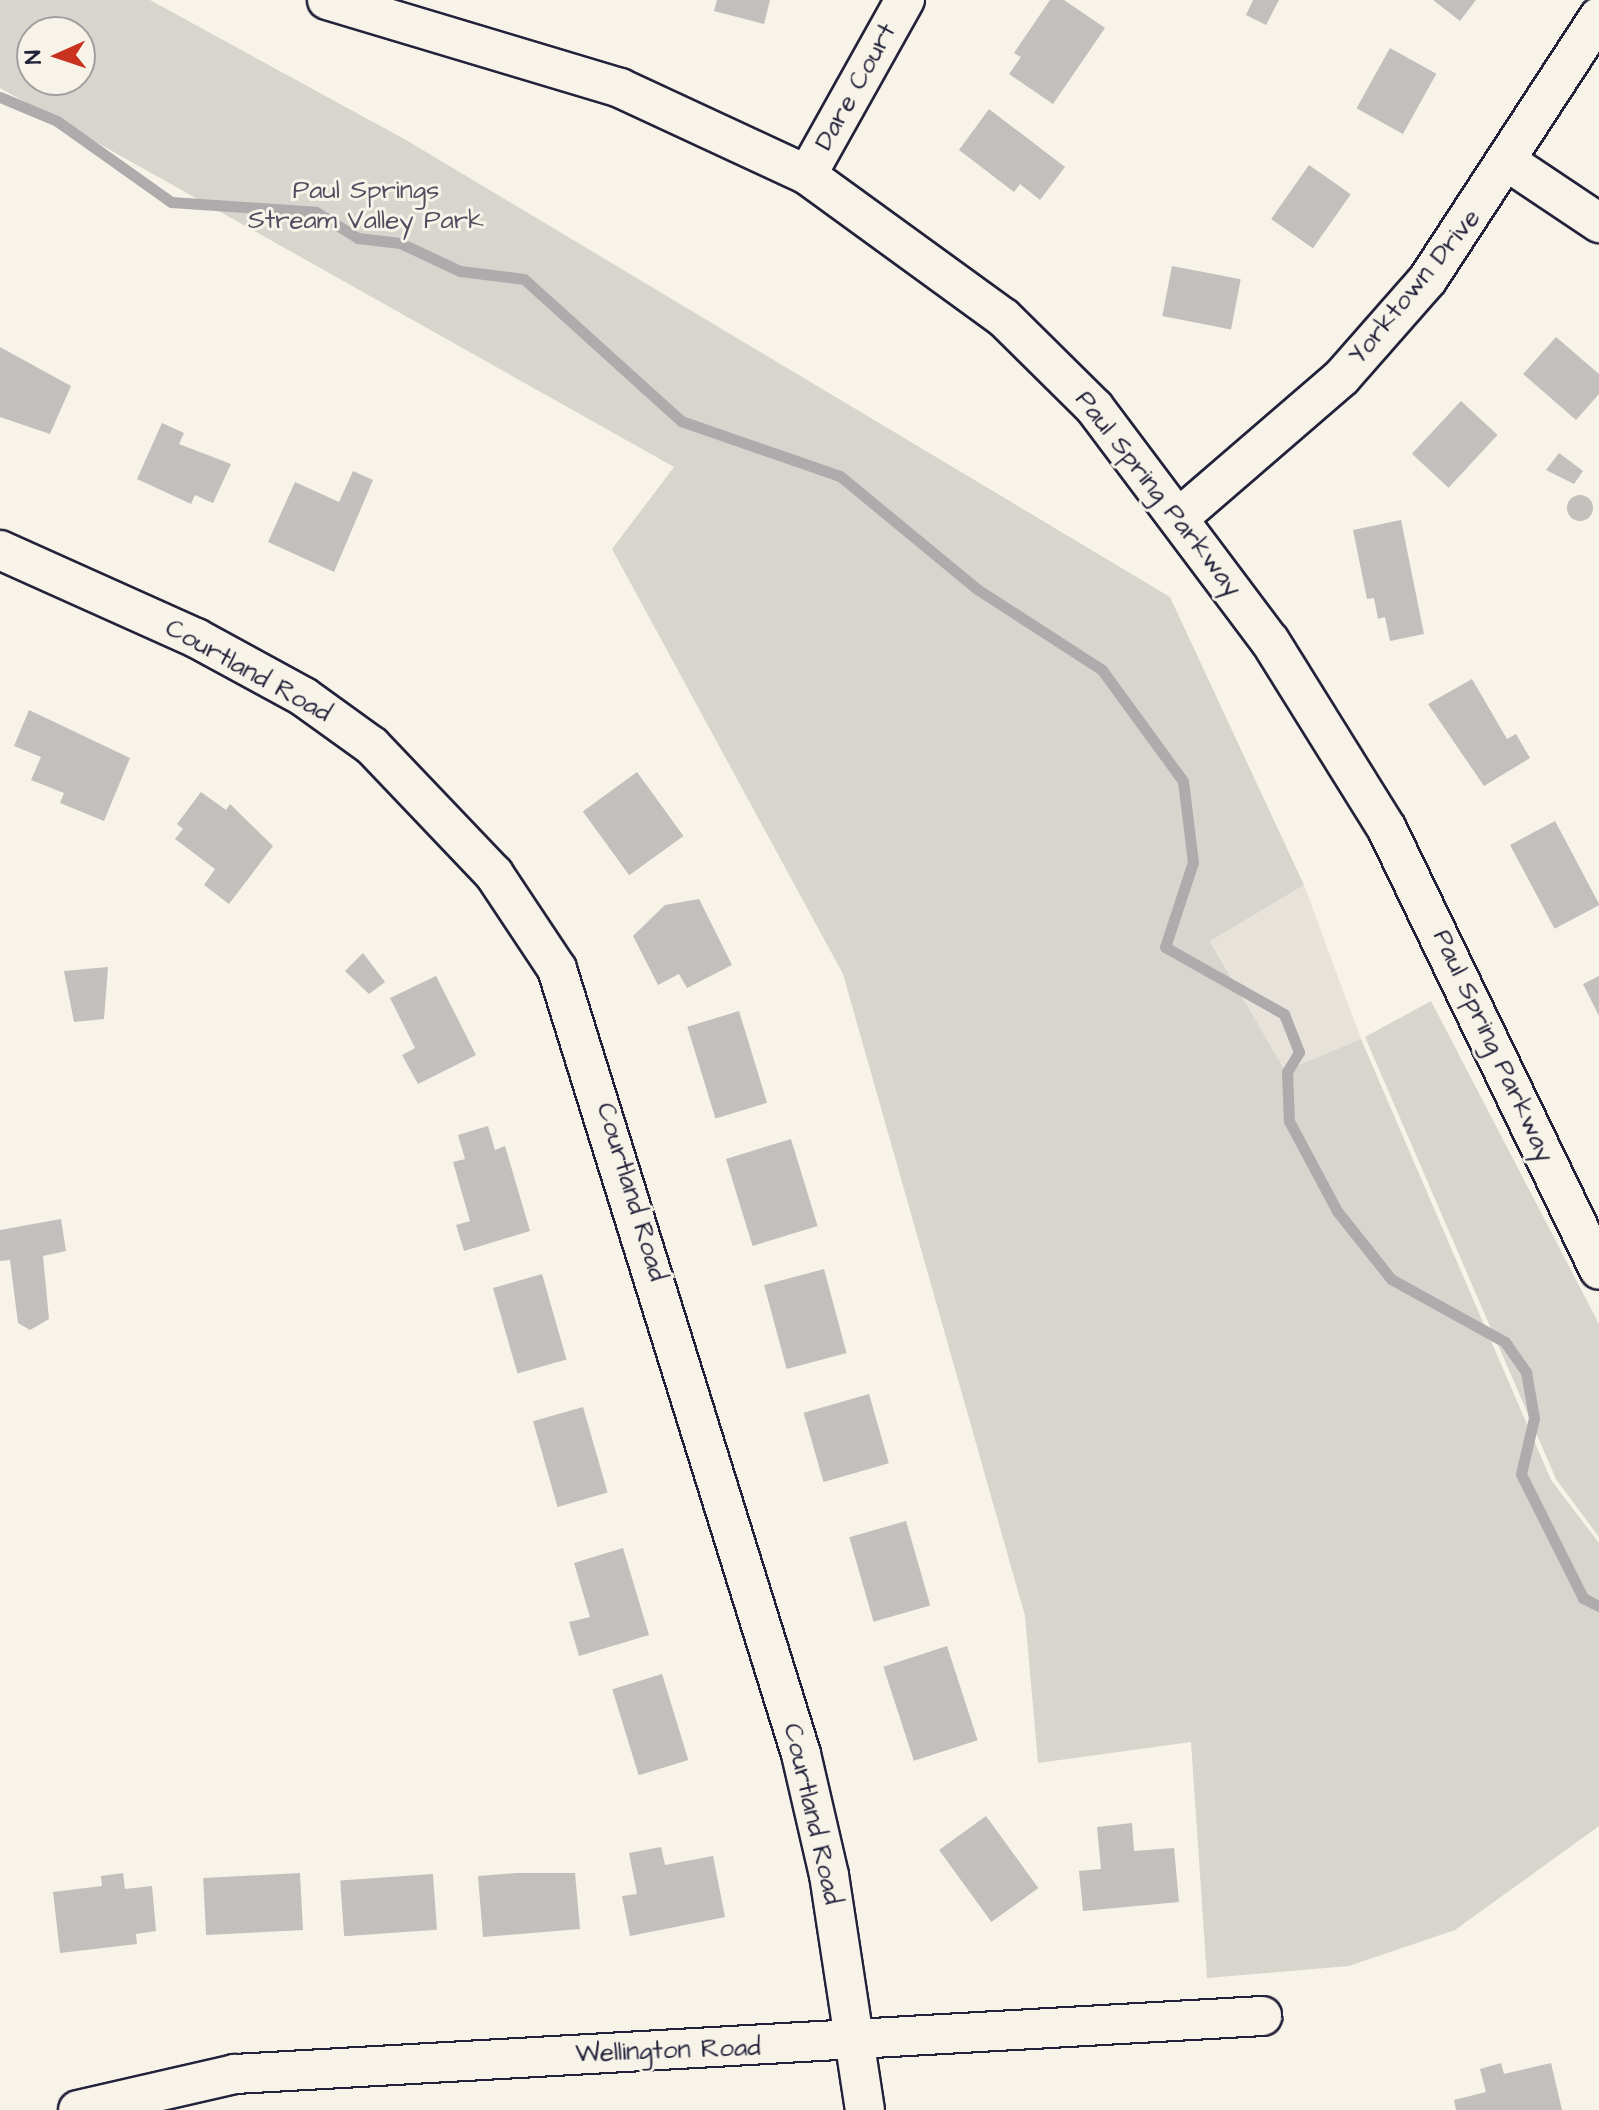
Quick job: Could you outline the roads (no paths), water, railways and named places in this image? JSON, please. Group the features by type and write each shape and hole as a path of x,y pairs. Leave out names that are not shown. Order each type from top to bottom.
{"street":[{"name":"Paul Spring Parkway","path":"327,0 620,88 807,175 1004,318 1094,407 1181,516 1270,641 1387,829 1599,1270"},
{"name":"Dare Court","path":"807,175 905,0"},
{"name":"Yorktown Drive","path":"1181,516 1342,377 1428,279 1508,162 1599,17"},
{"path":"1508,162 1599,223"},
{"name":"Courtland Road","path":"0,550 196,638 304,697 372,746 494,874 557,969 801,1754 865,2110"},
{"name":"Wellington Road","path":"78,2110 235,2074 855,2044 1262,2016"}],"waterway":[{"path":"0,97 57,121 171,202 316,212 358,238 400,243 460,271 524,279 681,421 840,476 977,589 1102,670 1183,781 1193,862 1165,947 1284,1014 1299,1052 1287,1072 1289,1121 1337,1211 1391,1279 1505,1342 1526,1372 1534,1418 1521,1474 1583,1598 1599,1606"}],"park label":[{"name":"Paul Springs Stream Valley Park","path":"366,206"}]}
